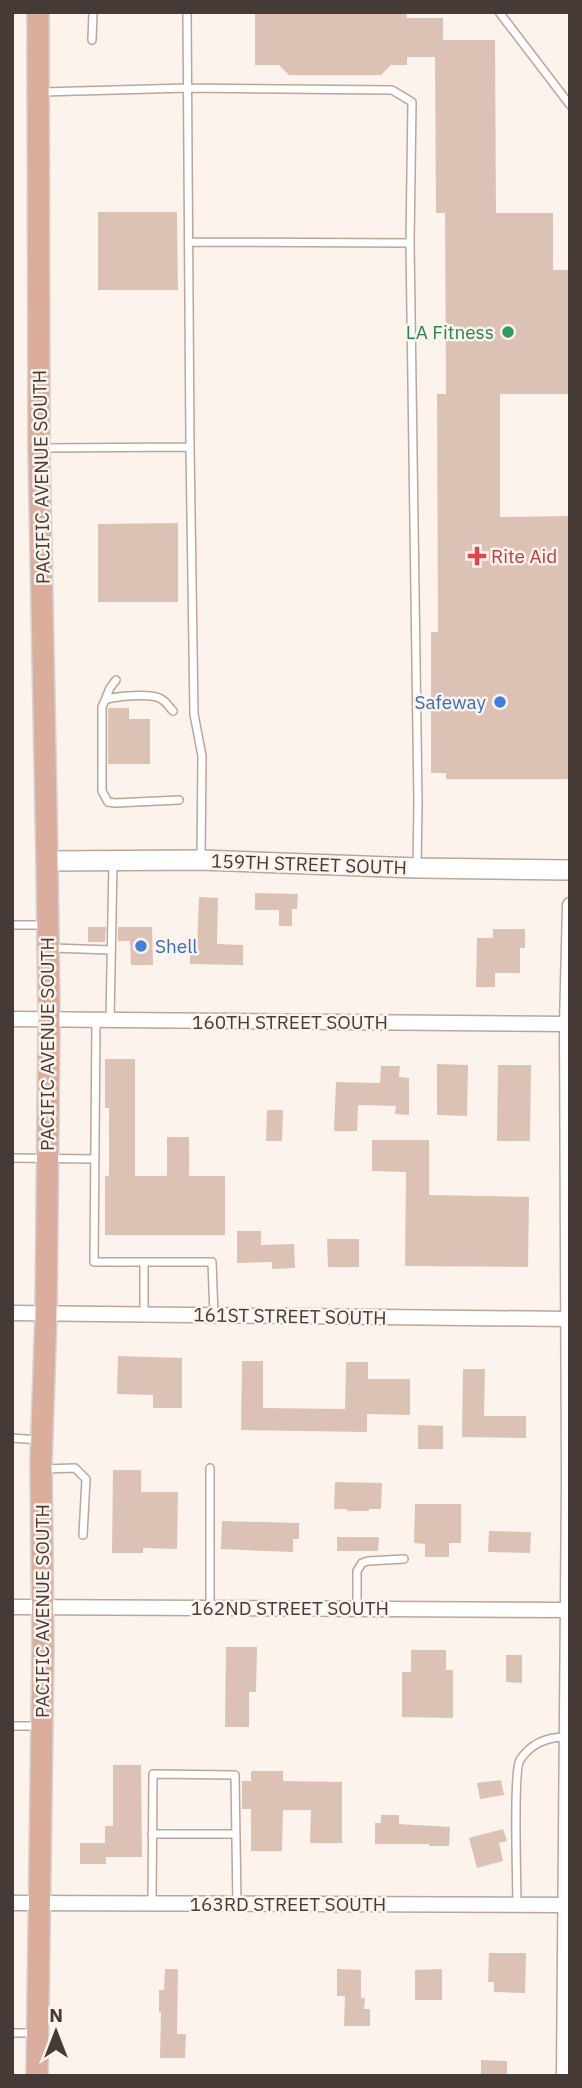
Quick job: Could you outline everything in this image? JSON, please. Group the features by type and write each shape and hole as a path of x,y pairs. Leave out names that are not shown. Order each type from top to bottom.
{"main road":[{"name":"PACIFIC AVENUE SOUTH","path":"37,2076 43,1607 41,1469 46,1314 49,1020 39,448 38,12"}],"street":[{"name":"159TH STREET SOUTH","path":"47,861 201,860 417,868 570,870"},
{"path":"564,2076 569,1480 567,1024 570,905"},
{"name":"160TH STREET SOUTH","path":"12,1020 567,1024"},
{"name":"161ST STREET SOUTH","path":"12,1313 567,1319"},
{"name":"162ND STREET SOUTH","path":"12,1607 567,1610"},
{"name":"163RD STREET SOUTH","path":"12,1903 567,1905"}],"lane":[{"path":"92,40 93,12"},
{"path":"187,12 194,714 202,756 201,860"},
{"path":"499,12 570,105"},
{"path":"38,93 187,88 392,90 412,102 410,243 417,868"},
{"path":"189,242 410,243"},
{"path":"39,448 190,447"},
{"path":"116,680 102,707 104,798 115,803 178,800"},
{"path":"105,700 113,697 156,696 163,699 173,711"},
{"path":"113,861 111,950 103,1020 95,1159 94,1262 212,1262 214,1315"},
{"path":"12,925 48,925"},
{"path":"48,948 111,950"},
{"path":"12,1158 95,1159"},
{"path":"144,1262 144,1314"},
{"path":"12,1438 42,1440"},
{"path":"41,1469 75,1468 86,1479 83,1535"},
{"path":"210,1468 210,1608"},
{"path":"357,1609 357,1572 362,1563 404,1559"},
{"path":"12,1726 42,1726"},
{"path":"517,1905 518,1762 531,1747 550,1737 566,1737"},
{"path":"152,1904 153,1774 235,1775 237,1904"},
{"path":"152,1835 236,1835"},
{"path":"12,2033 38,2033"}],"building":[{"path":"255,12 406,12 407,18 443,18 443,40 495,40 496,213 553,213 553,270 569,270 570,394 500,394 500,517 570,516 570,779 446,779 446,773 431,773 431,632 438,632 437,394 446,394 445,213 436,213 435,57 407,57 407,65 391,65 381,75 289,75 279,65 255,65"},
{"path":"98,212 177,212 178,290 98,290"},
{"path":"178,523 178,602 98,602 98,524"},
{"path":"108,708 129,708 129,719 150,719 150,764 108,764"},
{"path":"255,893 298,894 297,909 292,909 292,926 279,926 279,910 255,910"},
{"path":"199,897 218,898 217,944 243,945 243,965 190,964 190,948 197,948"},
{"path":"88,927 106,927 105,942 88,942"},
{"name":"Shell","path":"118,927 152,927 153,965 131,965 130,941 118,941"},
{"path":"493,929 525,929 525,948 520,948 520,973 495,973 495,987 476,987 477,938 493,938"},
{"path":"105,1059 135,1059 135,1176 167,1176 167,1137 189,1137 189,1176 225,1176 225,1235 105,1235 105,1176 109,1176 109,1108 105,1108"},
{"path":"437,1064 468,1065 467,1116 437,1115"},
{"path":"498,1065 531,1065 530,1141 497,1141"},
{"path":"381,1066 400,1066 399,1077 409,1078 409,1115 395,1114 396,1106 358,1105 357,1131 334,1131 336,1082 380,1083"},
{"path":"267,1110 283,1110 282,1141 266,1141"},
{"path":"372,1140 429,1140 429,1195 529,1197 528,1267 405,1266 406,1172 372,1171"},
{"path":"237,1231 261,1231 261,1245 294,1244 295,1268 272,1269 272,1262 237,1263"},
{"path":"327,1239 359,1239 359,1267 328,1267"},
{"path":"118,1356 182,1358 182,1408 153,1408 153,1395 117,1394"},
{"path":"242,1361 263,1361 263,1408 345,1409 346,1362 368,1362 368,1379 410,1379 410,1415 367,1414 367,1432 241,1430"},
{"path":"463,1369 485,1369 484,1416 526,1416 526,1438 462,1437"},
{"path":"418,1425 443,1426 443,1449 418,1449"},
{"path":"113,1470 141,1470 141,1492 178,1492 177,1549 143,1548 143,1553 112,1553"},
{"path":"335,1482 382,1483 381,1509 334,1509"},
{"path":"415,1504 461,1504 461,1543 449,1543 449,1557 425,1557 425,1544 414,1543"},
{"path":"222,1521 299,1523 299,1539 293,1539 293,1552 221,1549"},
{"path":"489,1531 531,1532 530,1553 488,1552"},
{"path":"337,1537 379,1537 378,1551 337,1551"},
{"path":"226,1647 257,1647 256,1692 249,1692 249,1727 225,1727"},
{"path":"411,1650 446,1650 446,1670 453,1670 453,1718 402,1717 402,1672 411,1672"},
{"path":"506,1655 522,1655 522,1683 506,1682"},
{"path":"113,1765 141,1765 142,1857 106,1857 106,1864 80,1864 80,1843 105,1843 105,1826 113,1826"},
{"path":"251,1771 283,1771 283,1781 342,1782 342,1843 310,1843 311,1810 283,1810 282,1851 251,1851 251,1809 242,1809 242,1781 251,1781"},
{"path":"501,1780 504,1795 480,1799 477,1783"},
{"path":"381,1815 399,1815 399,1824 450,1827 449,1846 375,1844 375,1823 381,1823"},
{"path":"503,1829 507,1841 499,1843 503,1861 477,1868 469,1838"},
{"path":"489,1953 526,1953 525,1993 494,1992 494,1982 488,1982"},
{"path":"165,1969 178,1969 177,2034 186,2034 185,2058 160,2058 159,1990 164,1990"},
{"path":"337,1969 361,1970 361,1998 365,1998 364,2009 370,2009 370,2026 344,2026 345,1996 337,1996"},
{"path":"442,1969 442,2000 415,2000 415,1970"},
{"path":"481,2060 507,2061 507,2076 481,2076"}],"place":[{"name":"LA Fitness","path":"508,332"},
{"name":"Rite Aid","path":"477,556"},
{"name":"Safeway","path":"500,702"},
{"name":"Shell","path":"141,946"}]}
